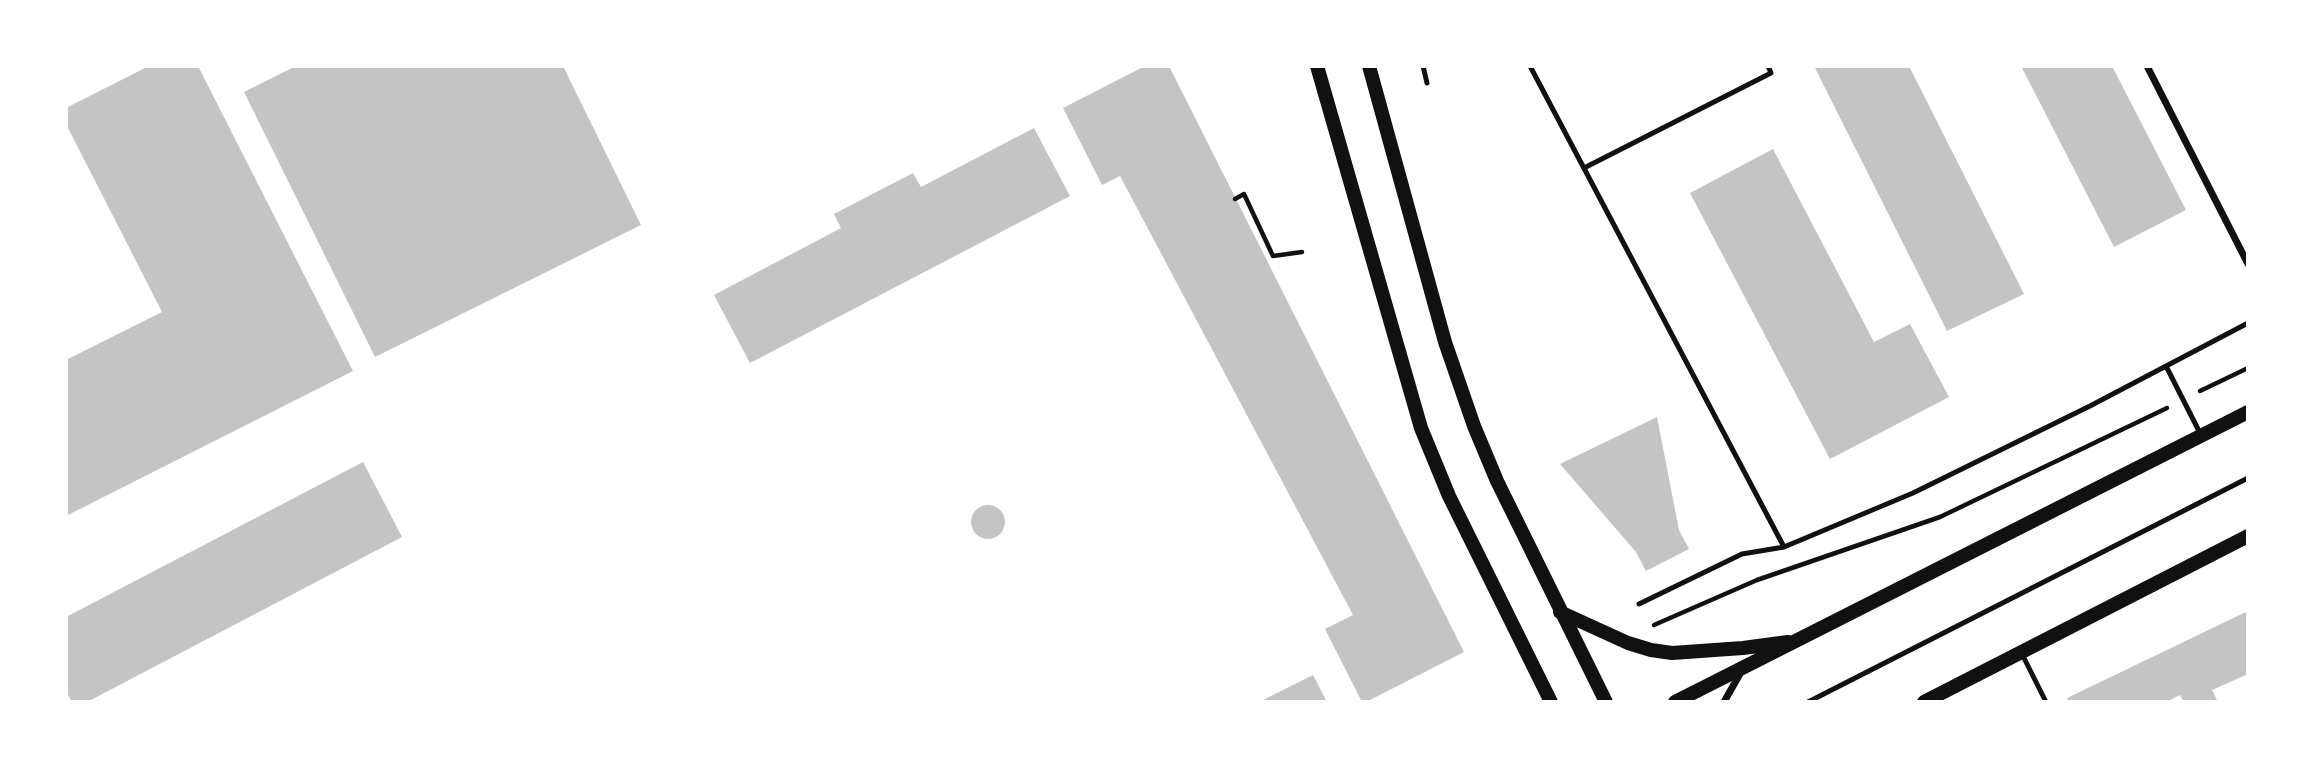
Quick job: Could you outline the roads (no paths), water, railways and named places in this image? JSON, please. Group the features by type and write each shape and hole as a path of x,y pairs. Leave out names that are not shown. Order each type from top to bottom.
{"main road":[{"path":"1317,66 1421,428 1455,508 1551,702"},
{"path":"1369,66 1453,368 1497,481 1606,702"},
{"path":"1675,702 2248,412"},
{"path":"1924,702 2248,536"},
{"path":"1560,612 1628,643 1672,653 1743,649 1799,640"}],"street":[{"path":"2147,66 2248,264"},
{"path":"1724,702 1743,669"}],"lane":[{"path":"1423,66 1427,83"},
{"path":"1530,66 1784,547"},
{"path":"1584,168 1771,73 1768,66"},
{"path":"1639,604 1742,554 1784,547 1913,493 2248,323"},
{"path":"2166,366 2201,435"},
{"path":"1808,702 2248,478"},
{"path":"2021,651 2046,702"}]}
